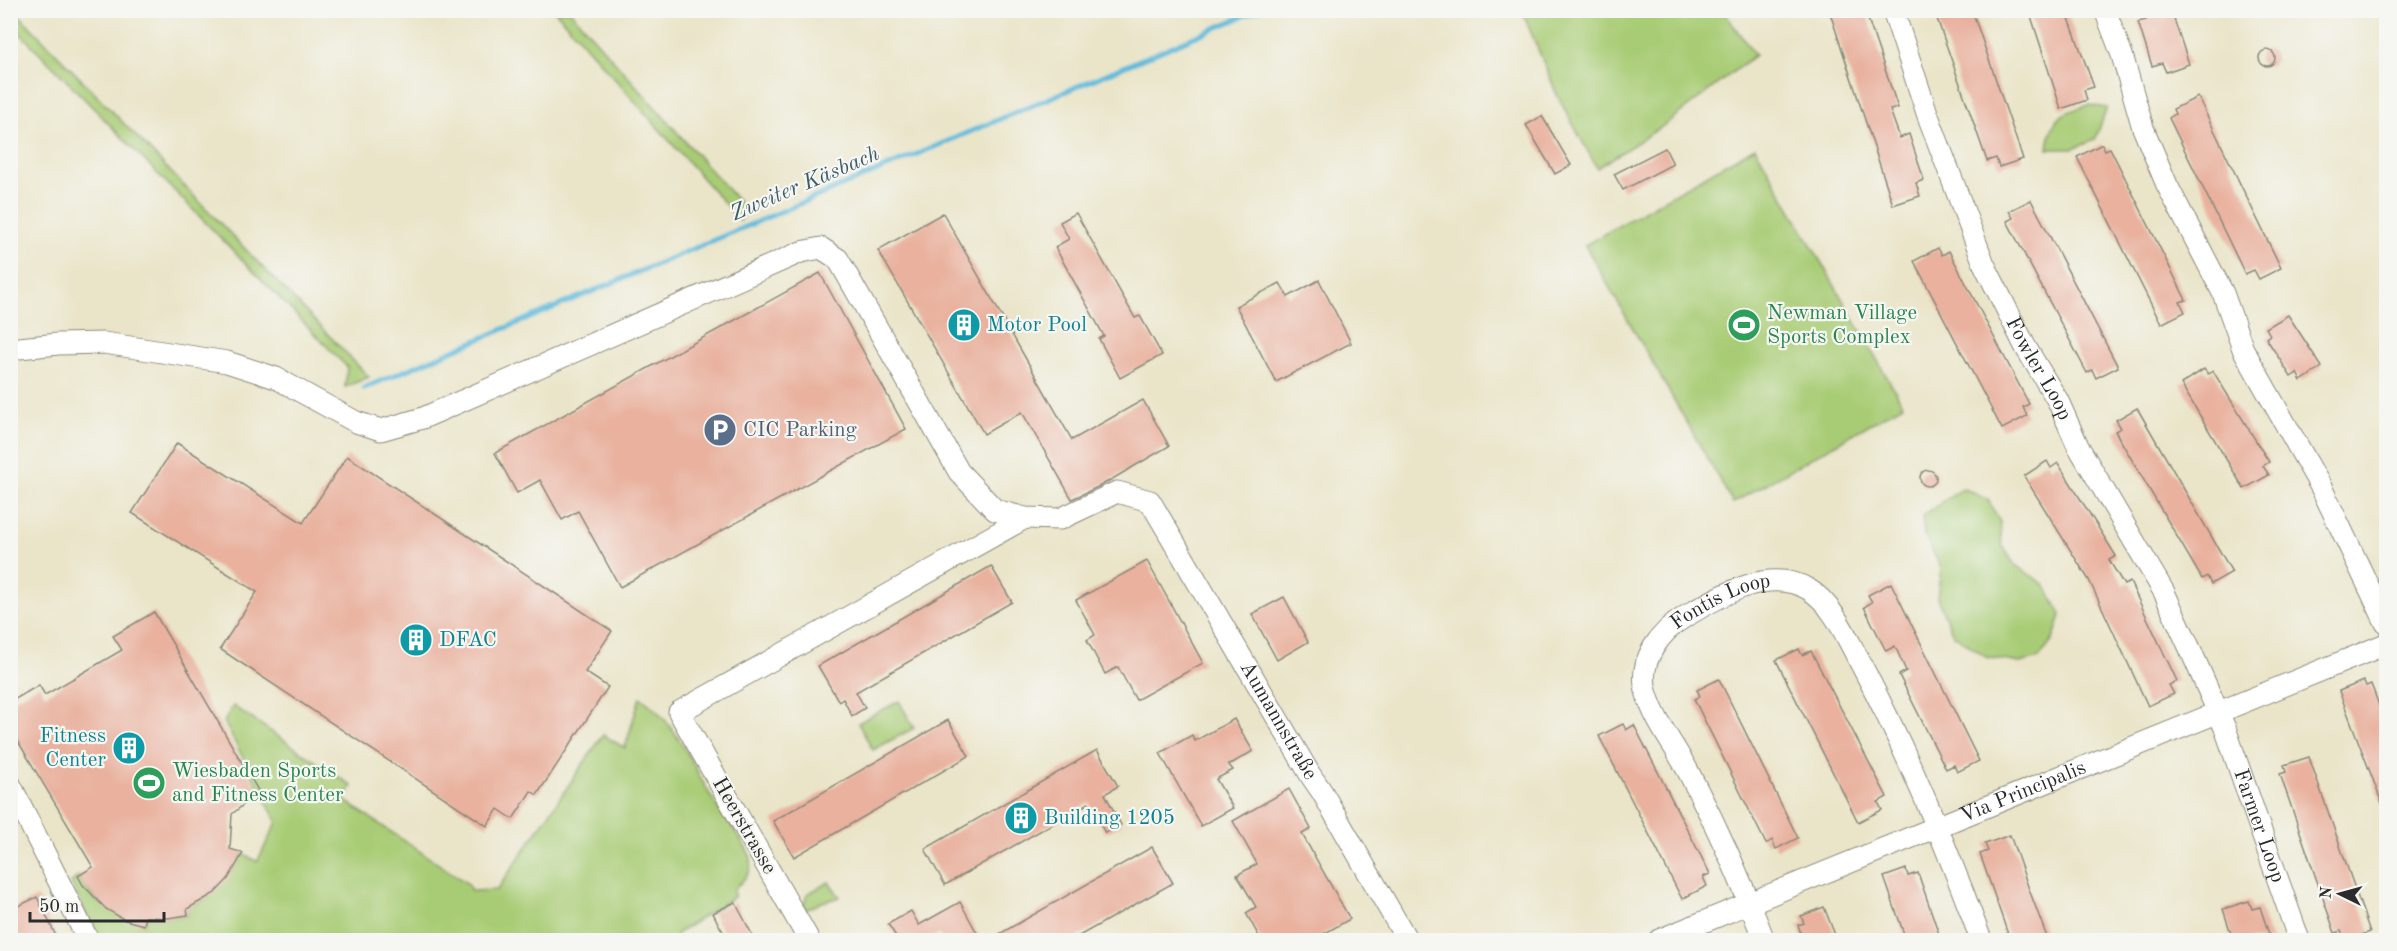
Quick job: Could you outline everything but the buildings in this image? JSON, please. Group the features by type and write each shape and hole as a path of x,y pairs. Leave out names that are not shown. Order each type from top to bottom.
{"street":[{"name":"Fowler Loop","path":"1893,10 1924,105 1984,264 2026,348 2058,401 2078,446 2163,592 2219,713"},
{"path":"2105,10 2122,55 2143,128 2172,194 2223,293 2243,349 2321,487 2386,623"},
{"path":"10,349 58,344 104,344 227,362 276,378 356,422 381,430 423,418 801,252 821,248 838,259 959,472 995,510 1025,518"},
{"name":"Aumannstraße","path":"1025,518 1060,519 1117,492 1150,501 1407,940"},
{"name":"Heerstrasse","path":"809,940 679,712 1025,518"},
{"name":"Fontis Loop","path":"1764,940 1712,818 1646,690 1646,671 1659,636 1673,624 1705,605 1765,580 1789,582 1808,590 1826,606 1839,624 1883,708 1936,828 1981,940"},
{"name":"Via Principalis","path":"1659,940 2386,645"},
{"name":"Farmer Loop","path":"2219,713 2299,940"},
{"path":"10,784 88,940"}],"green space":[{"path":"10,11 15,11 369,377 345,387 347,367 11,24"},
{"path":"555,11 570,11 746,210 740,221"},
{"path":"1522,11 1723,11 1755,55 1663,126 1597,168 1558,97"},
{"path":"2089,105 2107,108 2095,140 2072,149 2048,149 2052,129 2059,118 2070,111"},
{"name":"Newman Village Sports Complex","path":"1755,147 1903,405 1733,503 1585,245"},
{"path":"1963,488 1988,500 2000,522 2002,545 2014,564 2045,585 2061,615 2053,640 2039,658 2020,663 1986,657 1953,634 1937,598 1941,568 1924,534 1922,516"},
{"path":"640,697 665,720 675,733 716,805 741,840 751,859 749,873 734,889 734,897 676,934 678,940 100,940 71,883 78,876 91,894 106,907 144,925 146,917 168,918 188,915 187,908 206,898 221,886 243,853 257,862 277,822 224,722 233,706 352,786 344,800 468,884 471,891 497,890 603,735 625,748"},
{"path":"899,701 914,728 873,750 858,723"},
{"path":"829,882 840,897 806,910 804,903 807,894"}],"waterway":[{"name":"Zweiter Käsbach","path":"364,388 1258,10"}],"place":[{"name":"Motor Pool","path":"964,325"},
{"name":"Newman Village Sports Complex","path":"1744,325"},
{"name":"CIC Parking","path":"720,430"},
{"name":"DFAC","path":"416,640"},
{"name":"Fitness Center","path":"129,748"},
{"name":"Wiesbaden Sports and Fitness Center","path":"149,783"},
{"name":"Building 1205","path":"1021,818"}]}
